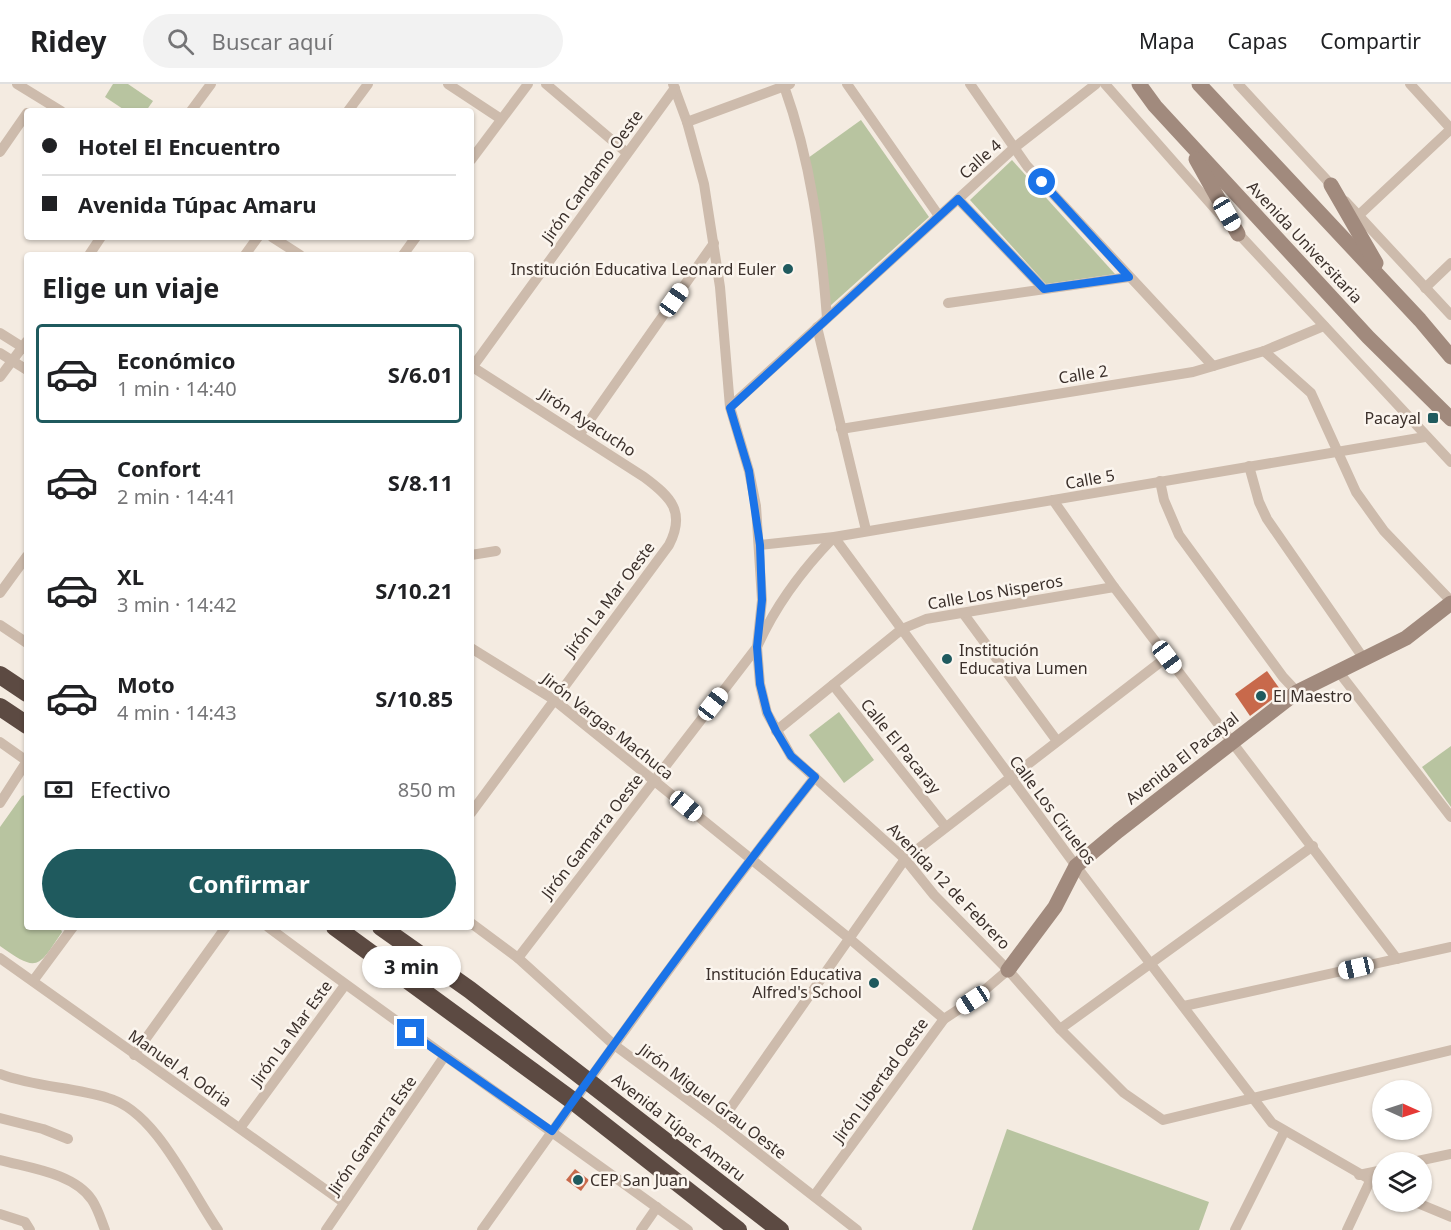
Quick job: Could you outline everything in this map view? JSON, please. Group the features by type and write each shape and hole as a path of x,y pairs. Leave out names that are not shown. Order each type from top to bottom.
{"highway":[{"path":"0,675 24,691"},
{"path":"0,707 24,722"},
{"path":"339,930 573,1101 738,1230"},
{"name":"Avenida Túpac Amaru","path":"387,930 470,990 780,1230"}],"street":[{"path":"17,84 55,108"},
{"path":"193,108 211,84"},
{"path":"350,108 368,84"},
{"path":"448,84 501,119"},
{"path":"474,156 528,84"},
{"path":"546,84 627,153"},
{"path":"847,84 939,216"},
{"path":"970,84 1027,166 1213,366"},
{"name":"Calle 4","path":"730,408 1014,148 1096,84"},
{"path":"1105,84 1238,234 1425,437 1451,462"},
{"name":"Avenida Universitaria","path":"1139,84 1155,106 1368,337 1451,419"},
{"name":"Avenida Universitaria","path":"1199,84 1389,287 1451,357"},
{"path":"1238,84 1451,315"},
{"path":"1359,215 1451,129 1410,84"},
{"path":"687,122 787,85 813,196 827,318"},
{"name":"Jirón Candamo Oeste","path":"474,364 674,86"},
{"name":"Avenida 12 de Febrero","path":"674,86 687,122 704,184 714,243 730,408 749,471 760,545 762,600 757,647 760,684 767,712 791,756 905,859 934,895 1008,970 1060,1029 1124,1093 1163,1120 1451,1050"},
{"path":"31,108 38,97"},
{"path":"0,152 24,118"},
{"path":"1182,135 1238,234"},
{"path":"1331,185 1389,287"},
{"path":"958,199 1044,289"},
{"path":"277,240 295,252"},
{"path":"580,434 714,243"},
{"path":"1425,288 1451,263"},
{"path":"948,303 1129,277"},
{"name":"Calle 2","path":"841,429 1193,372 1264,351 1324,326"},
{"path":"817,327 866,530"},
{"path":"0,333 24,345"},
{"path":"0,377 24,347"},
{"path":"1264,351 1311,393 1356,492 1384,531 1451,602"},
{"path":"0,353 24,368"},
{"name":"Jirón Ayacucho","path":"474,368 580,434 661,489 671,502 677,516"},
{"name":"Calle 5","path":"760,545 834,537 1337,450 1425,437"},
{"path":"1249,466 1259,502 1267,519 1364,659"},
{"path":"1161,481 1164,500 1179,535 1297,692"},
{"path":"1053,500 1114,587 1397,959"},
{"name":"Jirón La Mar Oeste","path":"474,809 669,545 677,529 677,516"},
{"path":"757,647 768,620 779,604 815,556 834,537"},
{"name":"Calle Los Ciruelos","path":"834,537 1010,778 1272,1124 1370,1181"},
{"path":"474,555 496,551"},
{"path":"0,593 24,560"},
{"name":"Calle Los Nisperos","path":"776,731 902,629 926,619 1114,587"},
{"name":"Avenida El Pacayal","path":"1008,970 1055,907 1076,866 1297,692 1406,638 1451,602"},
{"path":"963,613 1057,741"},
{"path":"0,625 24,641"},
{"name":"Jirón Gamarra Oeste","path":"518,958 757,647"},
{"name":"Jirón Vargas Machuca","path":"474,650 553,699 850,939 944,1019"},
{"path":"720,1123 905,859 1167,657"},
{"path":"1338,671 1451,817"},
{"name":"Calle El Pacaray","path":"833,685 945,826"},
{"path":"0,742 24,759"},
{"path":"0,803 24,766"},
{"path":"482,1230 613,1044 815,777"},
{"path":"1060,1029 1313,846"},
{"name":"Jirón Miguel Grau Oeste","path":"474,925 518,958 613,1044 720,1123 856,1230"},
{"path":"33,981 71,930"},
{"path":"134,1055 224,930"},
{"path":"272,930 444,1057 552,1131 688,1230"},
{"path":"1184,1006 1451,947"},
{"name":"Manuel A. Odria","path":"0,958 343,1202"},
{"name":"Jirón Libertad Oeste","path":"814,1196 944,1019 973,1000 1008,970"},
{"name":"Jirón La Mar Este","path":"240,1128 345,985"},
{"name":"Jirón Gamarra Este","path":"326,1230 444,1057"},
{"path":"0,1074 23,1082 61,1086 109,1098 126,1105 156,1132 218,1230"},
{"path":"0,1118 43,1129 68,1139"},
{"path":"1235,1230 1284,1132"},
{"path":"1432,1158 1451,1154"},
{"path":"0,1160 68,1180 85,1191 94,1201 105,1230"},
{"path":"1359,1175 1372,1172"},
{"path":"1347,1230 1370,1181"},
{"path":"641,1230 657,1208"},
{"path":"1432,1209 1451,1217"},
{"path":"0,1214 25,1222 30,1230"}],"green space":[{"path":"113,84 128,84 153,101 148,108 122,108 105,97"},
{"path":"861,120 929,217 830,306 808,158"},
{"path":"1012,160 1115,274 1046,284 970,200"},
{"path":"839,712 874,760 844,783 809,735"},
{"path":"1451,746 1451,807 1422,767"},
{"path":"24,795 24,930 61,930 62,932 48,953 36,963 22,960 0,946 0,827"},
{"path":"1007,1129 1209,1202 1199,1230 972,1230"}],"building":[{"name":"El Maestro","path":"1267,671 1282,692 1250,716 1235,694"},
{"name":"CEP San Juan","path":"575,1169 589,1180 581,1191 566,1180"}],"place":[{"name":"Institución Educativa Leonard Euler","path":"788,269"},
{"name":"Pacayal","path":"1433,418"},
{"name":"Institución Educativa Lumen","path":"947,659"},
{"name":"El Maestro","path":"1261,696"},
{"name":"Institución Educativa Alfred's School","path":"874,983"},
{"name":"CEP San Juan","path":"578,1180"}],"route":[{"path":"411,1033 552,1131 613,1044 736,878 815,777 791,756 776,731 767,712 760,684 757,647 762,600 756,506 749,471 730,408 958,199 1044,289 1129,277 1042,182"}]}
